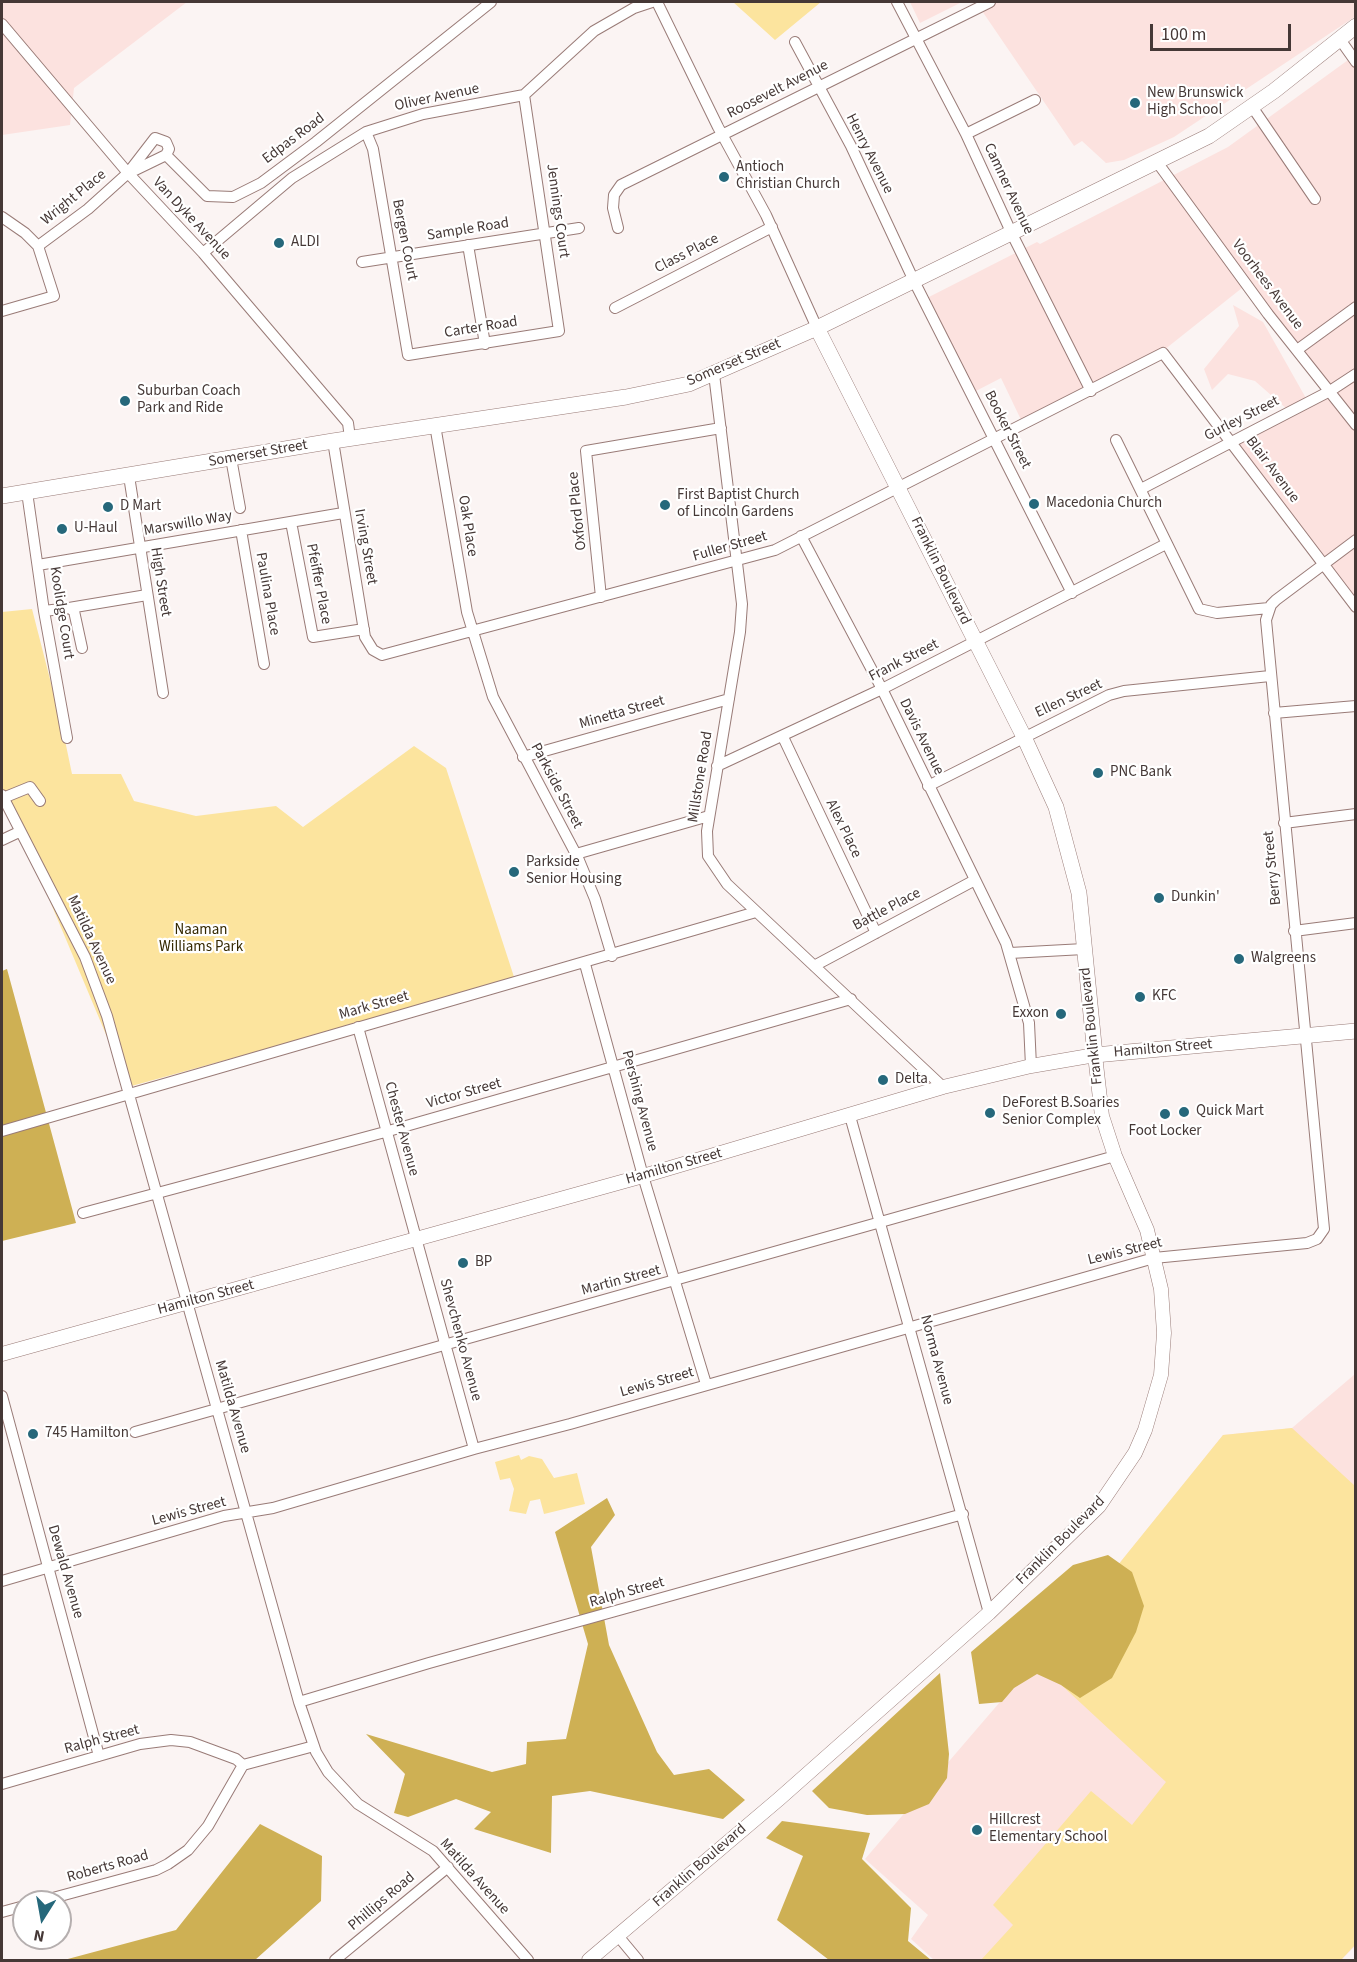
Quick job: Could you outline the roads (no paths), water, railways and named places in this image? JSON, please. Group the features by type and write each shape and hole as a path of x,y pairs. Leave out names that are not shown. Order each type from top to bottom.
{"main road":[{"name":"Somerset Street","path":"2,496 350,438 626,397 689,384 817,328 1209,136 1255,106 1356,26"},
{"name":"Franklin Boulevard","path":"817,328 1024,737 1056,807 1072,862 1095,1055"},
{"name":"Hamilton Street","path":"1095,1055 1356,1031"}],"street":[{"name":"Edpas Road","path":"128,173 155,138 166,142 168,149 166,155 207,196 233,197 261,183 316,142 490,2"},
{"path":"524,95 594,31 634,8 652,2"},
{"path":"657,2 722,135 772,227 817,328"},
{"name":"Camner Avenue","path":"897,2 966,134 1012,234 1091,390"},
{"name":"Roosevelt Avenue","path":"618,228 613,208 614,195 621,185 990,2"},
{"name":"Van Dyke Avenue","path":"2,24 128,173 203,253 348,423 350,438"},
{"path":"1339,38 1356,62"},
{"name":"Henry Avenue","path":"795,42 817,87 851,146 914,280"},
{"name":"Oliver Avenue","path":"203,253 292,178 366,132 423,114 524,95"},
{"name":"Jennings Court","path":"524,95 559,331"},
{"path":"966,134 1035,100"},
{"path":"1255,106 1255,111 1315,199"},
{"name":"Bergen Court","path":"366,132 373,149 408,355"},
{"path":"128,173 166,155"},
{"name":"Voorhees Avenue","path":"1157,162 1356,425"},
{"name":"Wright Place","path":"38,246 88,209 128,173"},
{"name":"Wright Place","path":"2,217 25,232 38,246 54,296 2,311"},
{"name":"Class Place","path":"615,308 772,227"},
{"name":"Sample Road","path":"362,262 579,228"},
{"path":"468,245 485,344"},
{"name":"Booker Street","path":"914,280 1072,593"},
{"path":"1297,350 1356,307"},
{"name":"Carter Road","path":"408,355 559,331"},
{"name":"Fuller Street","path":"378,653 392,653 473,632 738,562 775,550 1163,353"},
{"name":"Blair Avenue","path":"1163,353 1356,607"},
{"name":"Millstone Road","path":"714,374 738,562 741,614 709,816 708,856 727,884 944,1087"},
{"name":"Gurley Street","path":"1141,489 1231,440 1330,391 1356,374"},
{"name":"Oak Place","path":"435,425 456,558 473,632"},
{"name":"Oxford Place","path":"600,597 586,451 721,428"},
{"path":"1116,440 1198,609 1216,613 1269,608 1276,600 1356,540"},
{"name":"Irving Street","path":"333,441 365,637 378,653"},
{"path":"231,458 240,508"},
{"name":"High Street","path":"129,476 162,693"},
{"name":"Koolidge Court","path":"27,492 44,611 67,738"},
{"name":"Marswillo Way","path":"38,565 343,513"},
{"name":"Pfeiffer Place","path":"291,522 313,637 364,629"},
{"name":"Paulina Place","path":"241,530 264,664"},
{"name":"Davis Avenue","path":"801,536 882,689 1010,953 1029,1023 1031,1066"},
{"name":"Frank Street","path":"717,766 882,689 1166,544"},
{"path":"44,611 147,595"},
{"path":"69,608 76,615 82,648"},
{"name":"Berry Street","path":"1269,608 1266,620 1270,676 1323,1234"},
{"name":"Parkside Street","path":"473,632 493,697 576,854 595,899 612,956"},
{"name":"Ellen Street","path":"928,786 1092,702 1124,692 1270,676"},
{"name":"Minetta Street","path":"523,757 729,699"},
{"path":"1274,714 1356,706"},
{"name":"Alex Place","path":"783,737 876,933"},
{"path":"2,796 30,788 40,801"},
{"name":"Matilda Avenue","path":"2,796 85,957 107,1016 299,1702 314,1746 328,1772 358,1803 433,1851 528,1960"},
{"path":"1284,823 1356,814"},
{"path":"576,854 709,816"},
{"path":"2,840 19,832"},
{"name":"Battle Place","path":"814,966 975,880"},
{"name":"Mark Street","path":"2,1131 128,1092 585,964 756,912"},
{"path":"1294,931 1356,924"},
{"path":"1010,953 1084,950"},
{"name":"Pershing Avenue","path":"585,964 643,1176 706,1384"},
{"name":"Victor Street","path":"83,1214 851,999"},
{"name":"Chester Avenue","path":"358,1027 416,1239"},
{"name":"Hamilton Street","path":"2,1354 643,1176 944,1087 1031,1066 1095,1055"},
{"name":"Franklin Boulevard","path":"589,1960 779,1799 989,1613 1099,1506 1135,1452 1161,1375 1164,1333 1161,1289 1147,1230 1115,1156 1102,1116 1095,1055"},
{"name":"Norma Avenue","path":"850,1116 911,1326 989,1613"},
{"name":"Martin Street","path":"135,1432 1115,1156"},
{"name":"Lewis Street","path":"2,1581 225,1516 273,1508 474,1449 1154,1258 1307,1243 1323,1234"},
{"name":"Shevchenko Avenue","path":"416,1239 474,1449"},
{"name":"Dewald Avenue","path":"2,1396 99,1756"},
{"name":"Ralph Street","path":"299,1702 440,1660 963,1514"},
{"name":"Ralph Street","path":"2,1784 140,1744 171,1740 205,1746 236,1759 243,1765"},
{"path":"243,1765 314,1746"},
{"name":"Roberts Road","path":"72,1893 156,1870 188,1850 208,1826 243,1765"},
{"name":"Phillips Road","path":"335,1960 448,1867"},
{"path":"618,1936 638,1960"}],"place":[{"name":"New Brunswick High School","path":"1135,103"},
{"name":"Antioch Christian Church","path":"724,177"},
{"name":"ALDI","path":"279,243"},
{"name":"Suburban Coach Park and Ride","path":"125,401"},
{"name":"Macedonia Church","path":"1034,504"},
{"name":"First Baptist Church of Lincoln Gardens","path":"665,505"},
{"name":"D Mart","path":"108,507"},
{"name":"U-Haul","path":"62,529"},
{"name":"PNC Bank","path":"1098,773"},
{"name":"Parkside Senior Housing","path":"514,872"},
{"name":"Dunkin'","path":"1159,898"},
{"name":"Walgreens","path":"1239,959"},
{"name":"KFC","path":"1140,997"},
{"name":"Exxon","path":"1061,1014"},
{"name":"Delta","path":"883,1080"},
{"name":"Quick Mart","path":"1184,1112"},
{"name":"DeForest B.Soaries Senior Complex","path":"990,1113"},
{"name":"Foot Locker","path":"1165,1114"},
{"name":"BP","path":"463,1263"},
{"name":"745 Hamilton","path":"33,1434"},
{"name":"Hillcrest Elementary School","path":"977,1830"}],"park label":[{"name":"Naaman Williams Park","path":"201,940"}]}
